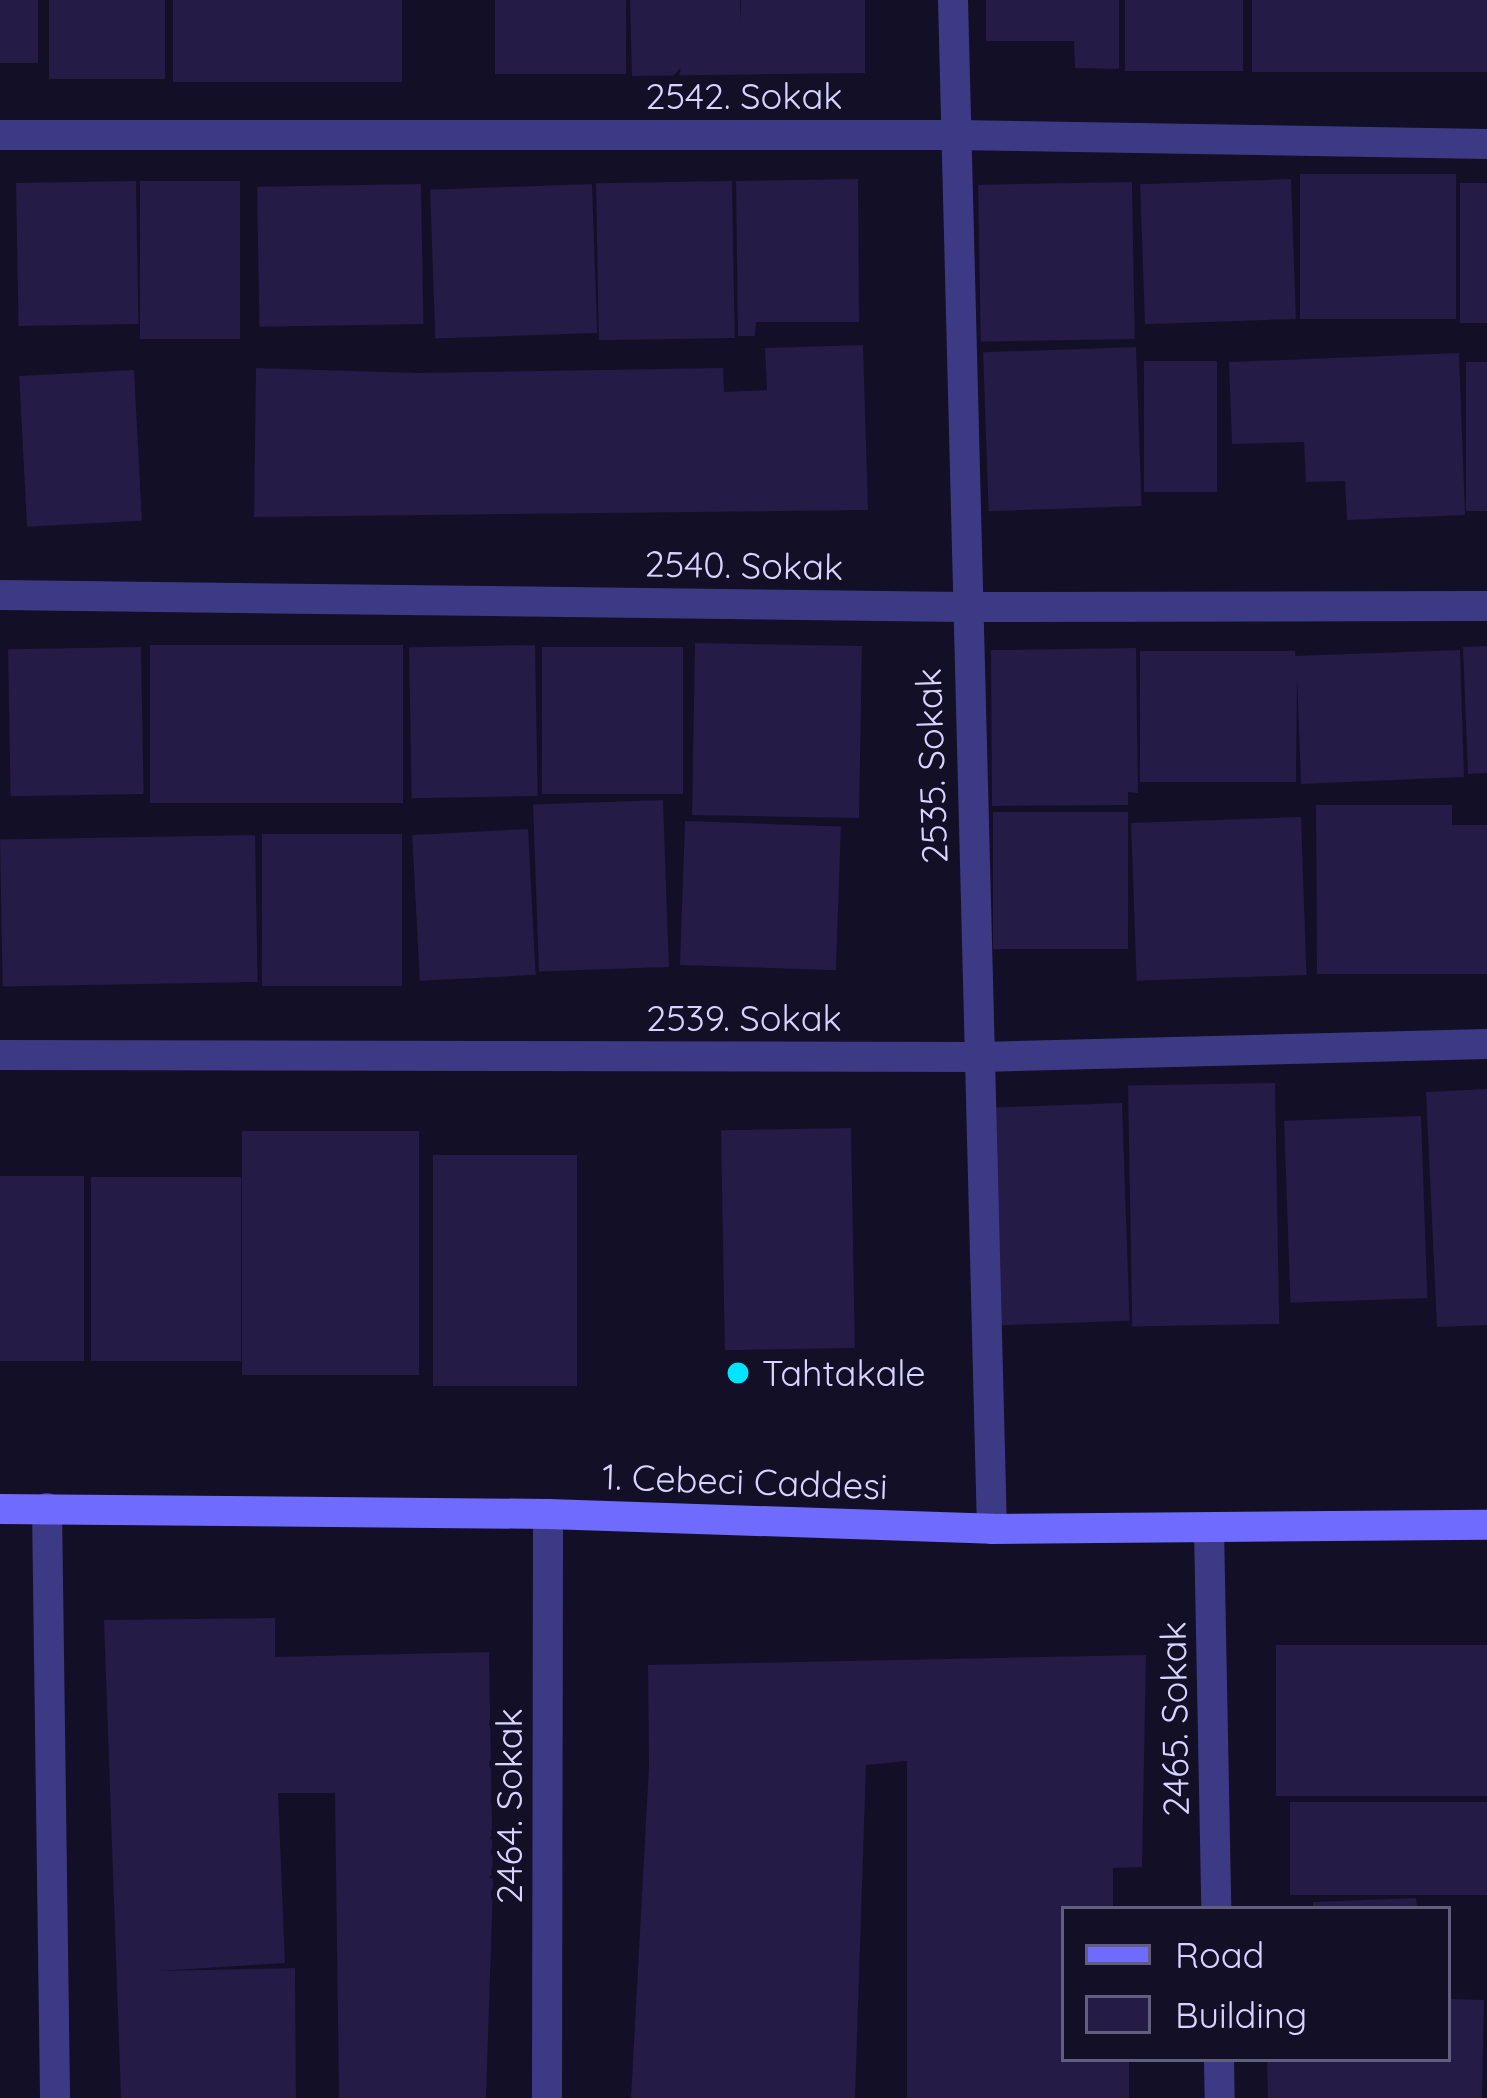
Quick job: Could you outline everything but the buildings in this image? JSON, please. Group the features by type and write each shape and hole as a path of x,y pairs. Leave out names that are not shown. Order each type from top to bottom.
{"main road":[{"name":"1. Cebeci Caddesi","path":"0,1509 548,1514 992,1528 1487,1525"}],"street":[{"name":"2535. Sokak","path":"953,0 964,607 992,1528"},
{"name":"2542. Sokak","path":"0,135 955,135 1487,144"},
{"name":"2540. Sokak","path":"0,596 964,607 1487,606"},
{"name":"2539. Sokak","path":"0,1055 980,1057 1487,1044"},
{"path":"46,1508 55,2098"},
{"name":"2464. Sokak","path":"548,1514 548,2098"},
{"name":"2465. Sokak","path":"1209,1528 1216,1906"},
{"path":"1219,2062 1220,2098"}],"place":[{"name":"Tahtakale","path":"738,1373"}]}
